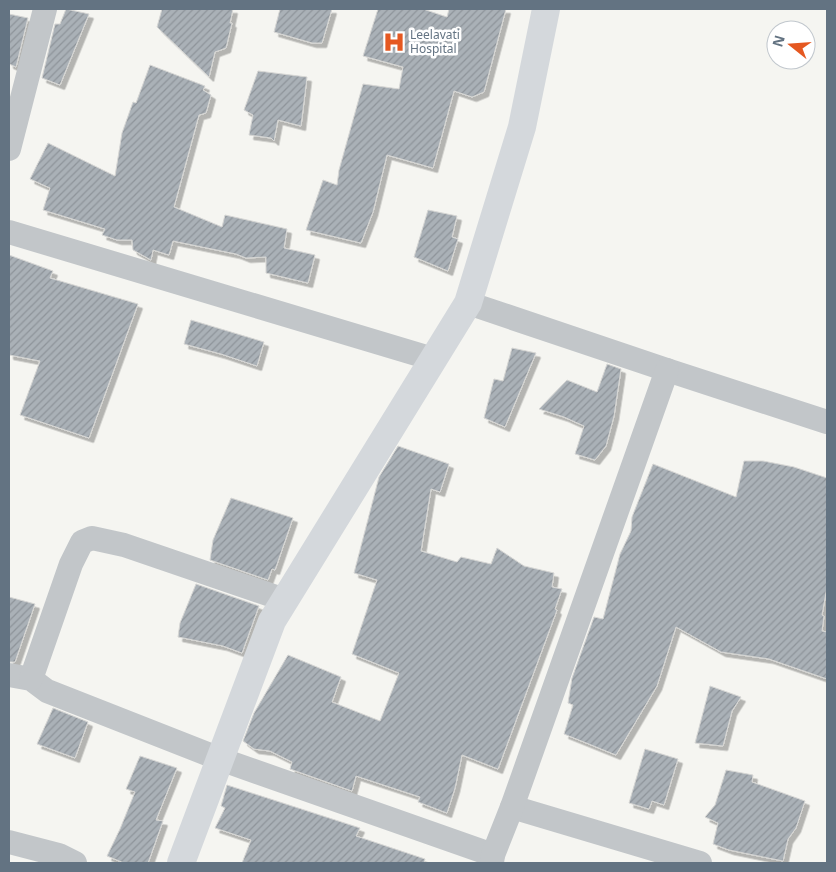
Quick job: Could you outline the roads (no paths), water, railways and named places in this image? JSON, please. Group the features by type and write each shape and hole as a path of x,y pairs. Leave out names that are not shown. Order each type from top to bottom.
{"main road":[{"path":"181,863 272,621 468,304 522,127 546,9"}],"street":[{"path":"9,149 45,9"},
{"path":"9,232 433,360"},
{"path":"468,304 827,422"},
{"path":"285,600 124,545 92,538 82,542 20,677 47,691 220,759 493,859 667,370"},
{"path":"512,807 700,863"},
{"path":"9,842 59,855 75,863"}],"place":[{"name":"Leelavati Hospital","path":"394,42"}]}
